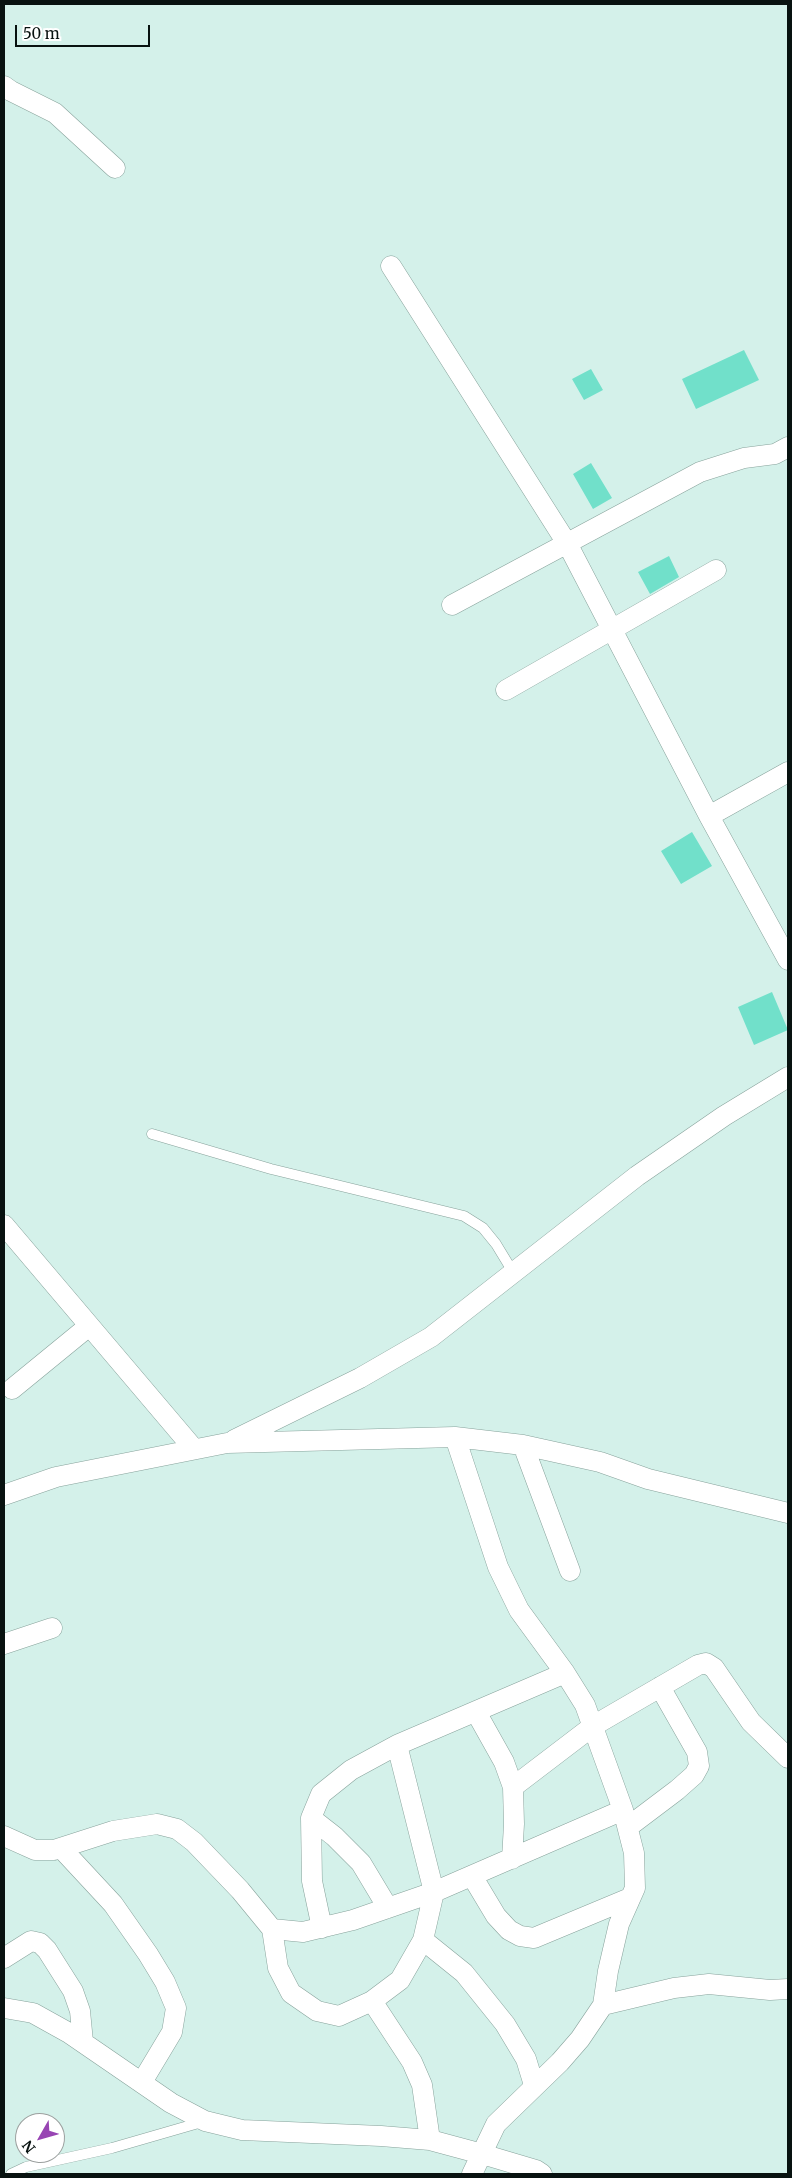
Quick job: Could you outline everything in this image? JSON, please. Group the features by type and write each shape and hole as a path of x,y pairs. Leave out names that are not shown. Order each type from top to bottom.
{"street":[{"path":"4,86 56,113 115,168"},
{"path":"391,266 568,545 610,630 788,960"},
{"path":"452,605 568,545 640,503 700,472 744,458 774,454 788,447"},
{"path":"506,690 716,570"},
{"path":"709,816 788,772"},
{"path":"227,1443 360,1378 431,1337 637,1176 724,1116 788,1077"},
{"path":"4,1225 194,1449"},
{"path":"12,1389 89,1326"},
{"path":"455,1436 502,1576 519,1610 586,1705 626,1818 634,1853 634,1888 619,1924 608,1971 603,2006 580,2039 496,2124 472,2174"},
{"path":"4,1495 56,1477 227,1443 455,1436 523,1445 600,1462 648,1480 788,1513"},
{"path":"523,1445 570,1571"},
{"path":"4,1644 52,1628"},
{"path":"513,1786 593,1726 698,1665 706,1663 714,1668 751,1722 788,1758"},
{"path":"322,1928 312,1881 311,1818 321,1794 351,1770 397,1745 565,1673"},
{"path":"272,1929 302,1932 322,1928 388,1908 434,1892 512,1859 626,1818 671,1796 694,1775 699,1766 697,1752 660,1687"},
{"path":"476,1712 504,1762 513,1786 514,1824 512,1859"},
{"path":"4,1836 35,1850 54,1850 113,1831 157,1824 178,1829 194,1842 240,1890 272,1929 278,1968 291,1993 317,2011 339,2016 372,2002 400,1980 422,1940 434,1892 397,1745"},
{"path":"311,1818 334,1836 361,1864 388,1908"},
{"path":"62,1848 112,1904 148,1954 165,1982 176,2008 172,2032 142,2082"},
{"path":"472,1876 496,1916 509,1930 520,1936 534,1938 630,1898"},
{"path":"422,1940 464,1973 505,2024 526,2059 534,2085"},
{"path":"4,1958 31,1941 40,1943 47,1950 73,1992 80,2011 84,2042"},
{"path":"603,2006 674,1988 700,1985 770,1990 788,1989"},
{"path":"372,2002 412,2062 422,2085 430,2140"},
{"path":"4,2008 33,2013 84,2042 171,2102 205,2120 242,2130 430,2140 482,2154 542,2174"}],"lane":[{"path":"152,1134 271,1169 464,1216 483,1228 496,1244 513,1272"},
{"path":"11,2174 26,2167 112,2148 205,2120"}],"building":[{"path":"744,350 759,380 696,409 682,379"},
{"path":"591,369 603,390 584,400 572,379"},
{"path":"591,463 612,498 593,509 573,474"},
{"path":"669,556 679,577 650,594 638,572"},
{"path":"692,832 712,866 681,884 661,851"},
{"path":"772,992 788,1030 754,1045 738,1007"}]}
